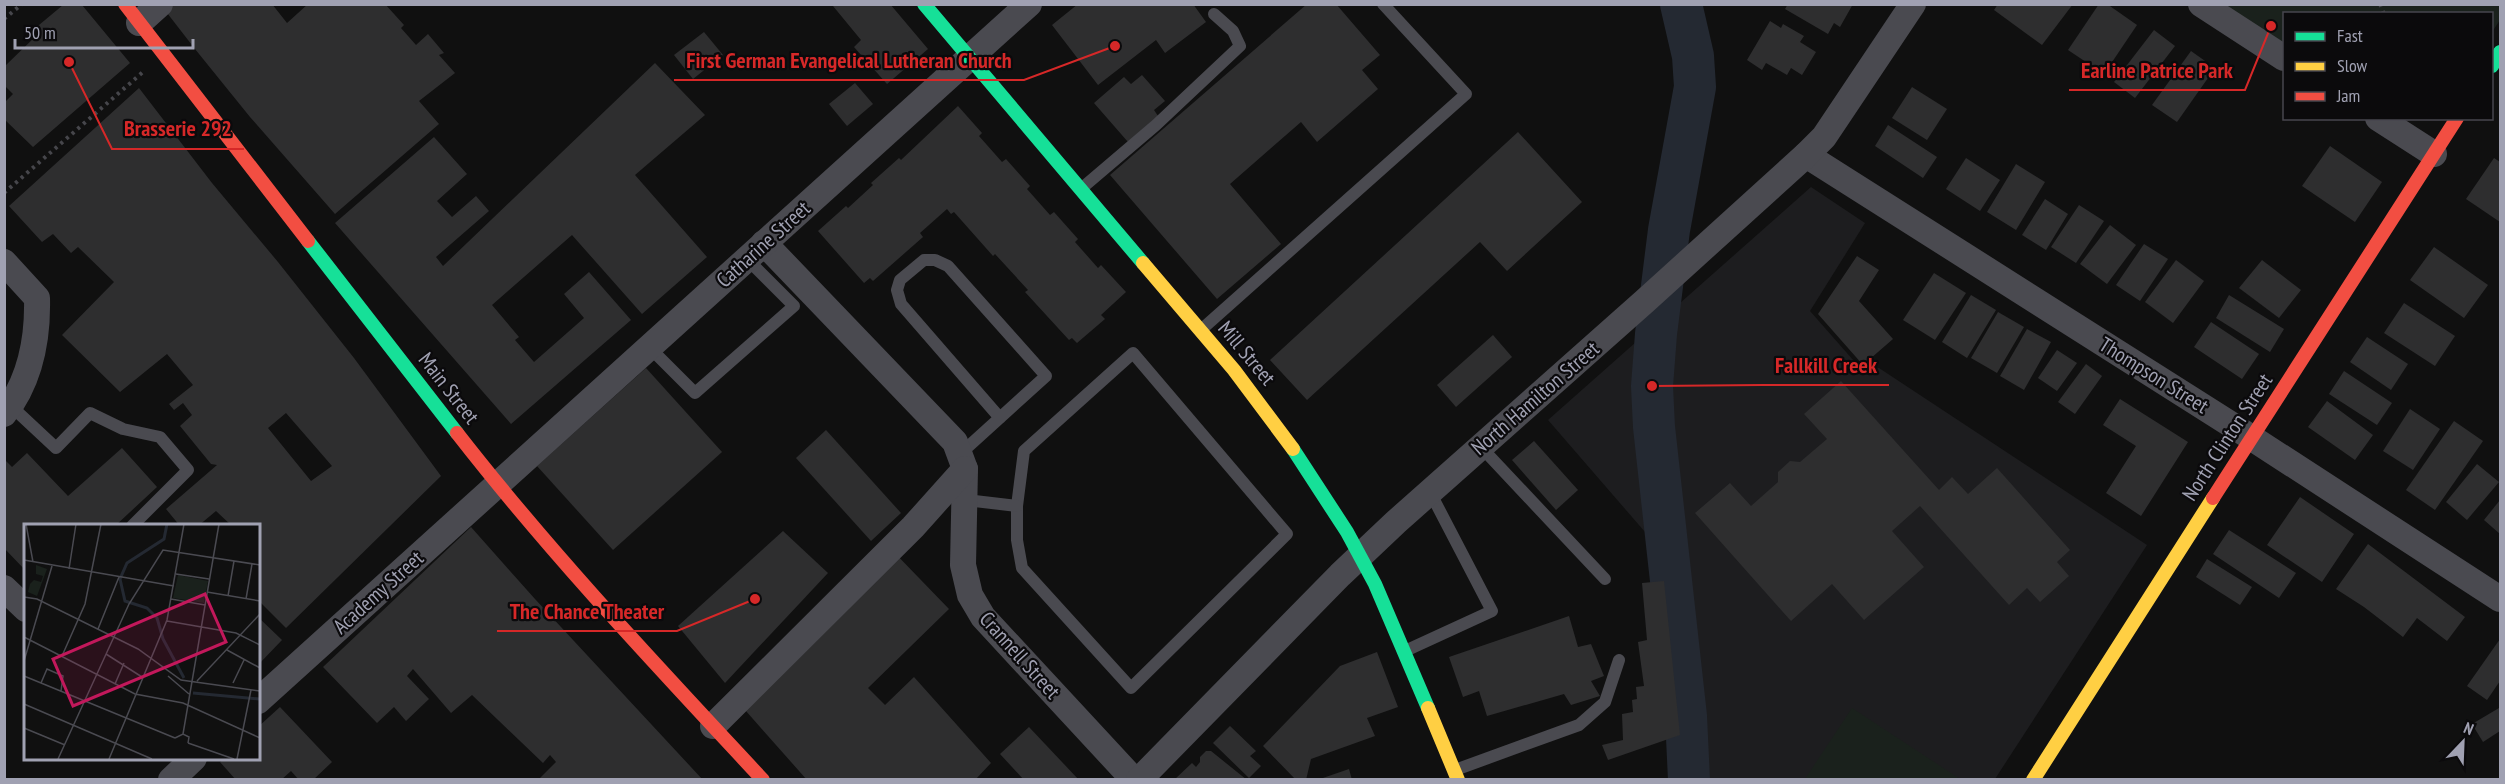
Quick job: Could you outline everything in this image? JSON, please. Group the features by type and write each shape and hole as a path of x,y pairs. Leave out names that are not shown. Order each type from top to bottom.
{"main road":[{"name":"Mill Street","path":"924,4 1201,330 1285,436 1311,474 1360,556 1405,651 1456,775"},
{"name":"Main Street","path":"132,14 497,484 622,628 763,780"},
{"name":"North Clinton Street","path":"2033,780 2456,120"}],"street":[{"path":"132,14 160,4"},
{"name":"Catharine Street","path":"497,484 1029,4"},
{"name":"North Hamilton Street","path":"1137,780 1360,556 1806,155 1824,136 1913,4"},
{"path":"2201,4 2283,57"},
{"path":"2381,120 2434,154"},
{"name":"Thompson Street","path":"1806,155 2252,438 2500,599"},
{"path":"713,726 905,535 962,462 955,442 756,251"},
{"path":"4,262 37,298 38,321 32,355 20,390 8,410"},
{"name":"Crannell Street","path":"962,462 966,500 963,565 970,596 982,617 1137,780"},
{"name":"Academy Street","path":"260,699 497,484"},
{"path":"4,588 24,607"}],"lane":[{"path":"1201,330 1467,94 1383,4"},
{"path":"1081,189 1156,125 1240,46 1233,30 1214,14"},
{"path":"649,347 695,393 794,306 756,251"},
{"path":"962,462 1000,418 1046,376 948,266 935,260 924,260 900,280 897,290 901,304 1000,418"},
{"path":"1133,353 1287,534 1131,688 1022,568 1017,540 1017,506 1024,451 1133,353"},
{"path":"8,410 56,448 90,413 123,429 160,437 189,470 134,524"},
{"path":"1480,446 1605,579"},
{"path":"1405,651 1492,611 1430,492"},
{"path":"966,500 1017,506"},
{"path":"1456,775 1579,725 1605,702 1619,660"}],"path":[{"path":"4,19 22,4"},
{"path":"4,194 164,54"}],"shaded area":[{"path":"2224,5 2500,5 2500,20 2493,30 2493,12 2283,12 2283,42"},
{"path":"1811,187 1865,223 1810,311 1861,369 1879,368 2147,545 1995,779 1702,779 1678,558 1658,547 1548,420"},
{"path":"1852,708 1960,779 1805,779"}],"building":[{"path":"169,4 272,4 287,23 308,4 385,4 404,25 401,28 416,45 428,34 444,53 439,55 455,73 419,101 439,124 335,214 250,117 195,49 164,9"},
{"path":"835,4 890,4 928,49 887,84 854,47 861,40 833,6"},
{"path":"1078,4 1193,4 1206,22 1165,53 1156,40 1098,85 1052,25"},
{"path":"1307,4 1336,4 1380,55 1362,70 1378,89 1317,142 1301,122 1230,184 1281,244 1217,299 1110,175"},
{"path":"1788,4 1853,4 1840,27 1834,23 1828,34 1785,9"},
{"path":"1998,4 2073,4 2042,45 1994,10"},
{"path":"2099,4 2107,4 2137,25 2104,74 2068,50"},
{"path":"63,5 82,5 130,63 33,147 4,119 4,103 13,94 4,85 4,67 37,35 33,30"},
{"path":"1770,21 1781,28 1783,24 1804,36 1800,42 1816,52 1802,75 1791,68 1787,75 1766,63 1762,70 1747,60"},
{"path":"2154,30 2175,46 2135,98 2114,82"},
{"path":"704,32 723,55 693,79 674,55"},
{"path":"2191,51 2215,68 2177,122 2152,105"},
{"path":"655,63 705,115 635,175 707,257 642,314 572,235 492,305 519,337 515,340 534,362 584,318 564,294 589,272 631,320 511,424 335,223 434,137 467,174 437,201 452,217 476,196 489,211 436,257 443,266"},
{"path":"1142,75 1165,101 1154,110 1158,116 1128,142 1094,103 1124,77 1131,84"},
{"path":"855,83 873,104 847,126 829,104"},
{"path":"1912,87 1947,109 1927,140 1892,118"},
{"path":"139,88 212,183 354,358 441,476 286,628 260,602 260,524 230,524 216,511 200,524 178,524 166,509 217,465 211,464 180,426 192,415 183,403 174,410 169,404 193,385 167,354 120,392 62,335 114,282 78,247 71,253 53,234 42,242 9,206","holes":["286,413 332,466 311,481 268,428"]},
{"path":"958,106 982,133 979,136 1002,162 1006,159 1030,186 1027,189 1050,215 1054,212 1078,239 1075,242 1098,268 1101,265 1126,292 1101,315 1105,319 1077,343 1072,338 1069,340 1025,292 1028,290 995,254 993,256 954,212 951,214 947,209 920,233 923,237 873,281 870,278 864,283 818,231 846,206 848,208 873,185 871,183 899,158 901,160"},
{"path":"1888,125 1937,157 1923,178 1875,146"},
{"path":"1518,132 1582,202 1507,271 1480,242 1307,400 1270,360"},
{"path":"2330,146 2382,182 2355,222 2302,186"},
{"path":"1966,158 2000,180 1980,211 1946,189"},
{"path":"2494,158 2500,162 2500,222 2466,199"},
{"path":"2016,164 2045,182 2016,230 1987,212"},
{"path":"2045,199 2068,214 2046,250 2022,235"},
{"path":"2079,205 2104,221 2076,263 2051,247"},
{"path":"2110,225 2136,245 2107,284 2080,264"},
{"path":"2144,244 2168,259 2140,301 2116,285"},
{"path":"2434,247 2488,285 2464,318 2410,280"},
{"path":"1857,256 1879,270 1859,301 1893,339 1863,365 1818,314"},
{"path":"2176,260 2204,281 2173,323 2145,302"},
{"path":"2262,260 2301,290 2279,318 2239,288"},
{"path":"1934,273 1966,293 1935,340 1903,320"},
{"path":"1971,295 1996,310 1967,358 1942,342"},
{"path":"2229,295 2284,329 2270,352 2216,318"},
{"path":"2404,303 2455,336 2435,366 2384,333"},
{"path":"1998,312 2024,327 1997,373 1971,358"},
{"path":"2211,322 2259,354 2242,379 2194,347"},
{"path":"2027,329 2051,342 2024,390 2000,376"},
{"path":"1493,335 1512,357 1456,407 1437,385"},
{"path":"2367,337 2408,364 2391,390 2350,362"},
{"path":"2057,350 2077,363 2057,391 2038,378"},
{"path":"2086,364 2102,376 2075,414 2058,402"},
{"path":"646,368 722,452 613,550 537,466"},
{"path":"2344,371 2392,403 2377,425 2329,394"},
{"path":"1841,381 1939,490 1952,477 1968,494 1997,468 2070,550 2057,562 2069,576 2040,602 2027,588 2009,605 1920,506 1892,531 1924,567 1864,620 1832,584 1791,621 1695,513 1730,483 1751,506 1778,482 1778,472 1790,461 1800,462 1827,439 1804,414"},
{"path":"2120,399 2188,442 2141,516 2106,493 2136,446 2103,425"},
{"path":"2327,401 2373,435 2355,460 2308,427"},
{"path":"2410,409 2440,429 2413,470 2383,451"},
{"path":"2454,421 2483,441 2435,510 2406,490"},
{"path":"826,430 901,513 871,541 796,458"},
{"path":"1534,441 1578,490 1556,510 1512,460"},
{"path":"122,448 157,487 117,524 24,524 24,569 4,548 4,459 12,467 27,453 68,496"},
{"path":"2477,464 2499,482 2467,520 2446,502"},
{"path":"2300,497 2354,534 2322,582 2267,545"},
{"path":"2500,500 2500,534 2484,520"},
{"path":"471,527 703,780 538,780 556,762 550,755 543,763 472,695 451,713 413,669 407,676 429,699 406,721 394,707 377,723 323,667"},
{"path":"2229,530 2296,573 2279,598 2213,554"},
{"path":"783,531 828,573 725,683 678,626"},
{"path":"2368,544 2465,617 2447,641 2417,618 2403,637 2336,589"},
{"path":"890,548 949,609 868,688 885,705 914,677 991,763 975,780 807,780 738,702"},
{"path":"2207,559 2252,587 2240,605 2196,577"},
{"path":"1664,581 1680,735 1608,760 1602,745 1623,740 1622,714 1633,712 1632,700 1637,699 1636,687 1644,686 1638,642 1647,640 1642,583"},
{"path":"1569,616 1578,647 1591,644 1604,676 1591,681 1600,696 1571,705 1564,694 1487,716 1479,691 1463,697 1449,657"},
{"path":"260,619 282,640 260,663"},
{"path":"2500,639 2500,681 2487,700 2467,686"},
{"path":"1377,652 1398,707 1367,718 1375,736 1311,759 1306,780 1296,780 1263,746 1340,666"},
{"path":"280,707 332,762 313,780 299,780 291,771 281,780 236,780 220,762 223,760 260,760 260,725"},
{"path":"2499,708 2500,731 2483,742 2472,724"},
{"path":"1230,726 1256,751 1250,756 1261,766 1249,778 1213,743"},
{"path":"1029,727 1079,780 1024,780 1000,754"},
{"path":"1206,751 1211,751 1247,780 1174,780 1192,763 1196,767 1200,762 1200,757"},
{"path":"1349,769 1352,780 1320,780 1320,779"}],"waterway":[{"path":"1681,4 1693,56 1695,87 1669,230 1652,386 1654,427 1686,716 1689,780"}],"traffic: fast":[{"path":"924,4 1143,263"},
{"path":"2493,64 2500,52"},
{"path":"308,241 457,433"},
{"path":"1293,449 1347,532 1375,584 1428,708"}],"traffic: slow":[{"path":"1143,263 1234,370 1293,449"},
{"path":"2033,780 2213,498"},
{"path":"1428,708 1458,780"}],"traffic: jam":[{"path":"125,4 308,241"},
{"path":"2213,498 2456,120"},
{"path":"457,433 568,567 763,780"}],"place":[{"name":"Earline Patrice Park","path":"2271,26"},
{"name":"First German Evangelical Lutheran Church","path":"1115,46"},
{"name":"Brasserie 292","path":"69,62"},
{"name":"Fallkill Creek","path":"1652,386"},
{"name":"The Chance Theater","path":"755,599"}]}
